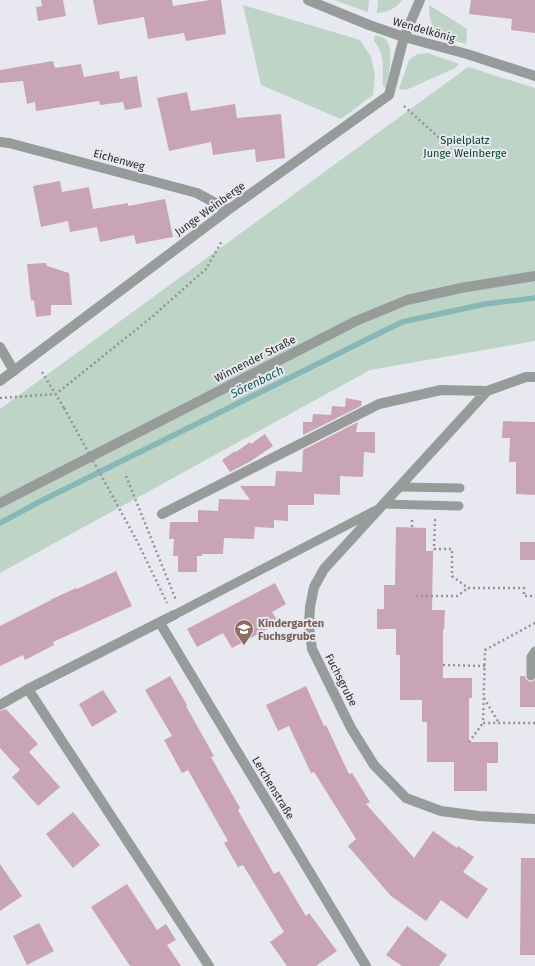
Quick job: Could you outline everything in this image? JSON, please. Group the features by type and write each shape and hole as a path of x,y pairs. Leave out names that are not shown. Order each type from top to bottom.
{"street":[{"name":"Wendelkönig","path":"308,0 404,38 467,54 535,76"},
{"name":"Junge Weinberge","path":"0,381 228,210 389,95 404,38 420,0"},
{"name":"Eichenweg","path":"0,142 9,142 197,193 228,210"},
{"name":"Winnender Straße","path":"0,503 356,321 407,300 461,288 535,276"},
{"path":"0,347 14,371"},
{"name":"Fuchsgrube","path":"162,514 379,404 441,390 487,391 526,377 535,377"},
{"name":"Fuchsgrube","path":"487,391 324,569 314,587 310,607 309,626 312,649 351,728 374,765 406,798 441,811 479,816 535,819"},
{"path":"0,705 28,689 177,614"},
{"name":"Lerchenstraße","path":"160,623 366,966"},
{"path":"28,689 209,966"}],"lane":[{"path":"399,487 460,488"},
{"path":"177,614 381,506 459,506"},
{"path":"531,676 531,657 535,651"}],"path":[{"path":"404,106 447,145"},
{"path":"0,398 56,394 153,316 206,269 222,241"},
{"path":"42,372 64,408 177,614"},
{"path":"126,476 177,614"},
{"path":"412,520 412,528"},
{"path":"435,520 434,548 452,549 452,576 468,588"},
{"path":"416,596 457,596 468,588 524,588 524,596 535,596"},
{"path":"469,742 483,723 485,650 535,623"},
{"path":"443,665 485,666"},
{"path":"484,697 499,723"},
{"path":"483,723 535,723"}],"green space":[{"path":"334,0 369,0 368,12"},
{"path":"378,0 402,0 391,10 377,13"},
{"path":"243,5 360,40 371,57 375,75 373,95 341,119 261,85"},
{"path":"429,5 467,29 466,44 438,33 431,22"},
{"path":"375,35 384,38 388,42 390,48 390,62 386,88 383,86 382,56 374,41"},
{"path":"428,53 459,64 455,68 406,90 399,89 409,60 417,54"},
{"name":"Spielplatz Junge Weinberge","path":"468,67 535,88 535,341 370,370 0,573 0,409"}],"building":[{"path":"41,0 63,0 66,16 38,21 36,7 42,6"},
{"path":"93,0 172,0 173,6 210,0 221,0 226,34 186,41 184,33 148,39 144,17 98,25"},
{"path":"471,0 535,0 535,33 511,30 512,19 469,14"},
{"path":"53,61 55,68 81,64 84,77 119,71 120,79 137,76 142,107 125,110 123,102 100,105 99,101 36,111 35,102 27,104 23,81 0,83 0,70"},
{"path":"187,92 191,111 235,104 237,118 281,114 285,158 256,162 255,149 213,155 211,142 169,151 157,98"},
{"path":"60,181 62,192 89,187 93,209 128,203 128,206 165,199 173,237 136,244 134,235 100,242 97,227 70,232 68,221 41,227 33,186"},
{"path":"46,263 47,266 69,273 72,305 51,305 51,315 36,317 34,300 31,301 27,264"},
{"path":"346,398 362,401 361,406 303,435 303,422 312,422 313,414 331,415 332,406 345,407"},
{"path":"503,421 535,422 535,495 516,494 516,462 509,462 510,438 502,438"},
{"path":"358,422 356,432 375,432 375,453 364,452 363,477 340,476 340,495 314,494 314,505 288,505 288,521 274,520 274,528 255,527 254,539 224,538 223,554 202,554 202,556 197,556 197,572 178,572 178,556 173,556 174,539 169,539 170,522 198,522 198,510 218,511 219,499 250,500 240,486 275,486 276,471 302,472 303,450"},
{"path":"265,434 273,446 251,461 230,472 222,460 250,442 251,444"},
{"path":"396,527 426,528 426,551 433,551 432,610 445,610 443,630 443,678 472,678 472,698 469,698 469,742 498,742 498,763 487,763 487,791 454,791 454,762 427,762 427,722 422,722 422,700 400,700 400,655 396,655 396,629 377,629 377,609 384,609 384,585 395,585"},
{"path":"520,542 535,542 535,560 520,560"},
{"path":"116,571 132,606 53,642 54,645 25,660 23,655 0,666 0,626 50,600"},
{"name":"Kindergarten Fuchsgrube","path":"275,583 286,604 272,612 279,623 232,648 223,633 197,647 187,629"},
{"path":"170,676 214,756 211,757 240,808 238,810 274,874 279,871 306,916 309,913 337,951 316,966 287,966 270,942 284,932 243,865 238,867 224,843 228,841 188,770 182,773 164,740 172,736 145,690"},
{"path":"520,676 525,676 528,681 531,682 535,680 535,707 520,707"},
{"path":"306,686 324,726 326,725 349,774 352,773 370,802 366,804 414,858 433,831 457,848 458,846 474,857 463,872 488,889 467,919 441,900 426,921 391,896 348,846 356,839 314,772 311,773 289,726 278,731 266,705"},
{"path":"103,690 117,712 92,727 79,704"},
{"path":"6,709 38,744 29,752 60,787 38,806 12,777 20,770 0,748 0,711"},
{"path":"73,812 100,845 73,868 46,834"},
{"path":"521,858 535,858 535,955 520,955"},
{"path":"0,864 22,896 0,911"},
{"path":"127,884 157,930 166,924 176,940 167,945 181,966 130,966 91,907"},
{"path":"39,923 54,951 27,965 13,936"},
{"path":"407,926 447,955 439,966 402,966 386,955"}],"waterway":[{"name":"Sörenbach","path":"0,523 39,502 402,322 485,304 535,298"}],"place":[{"name":"Kindergarten Fuchsgrube","path":"244,646"}]}
